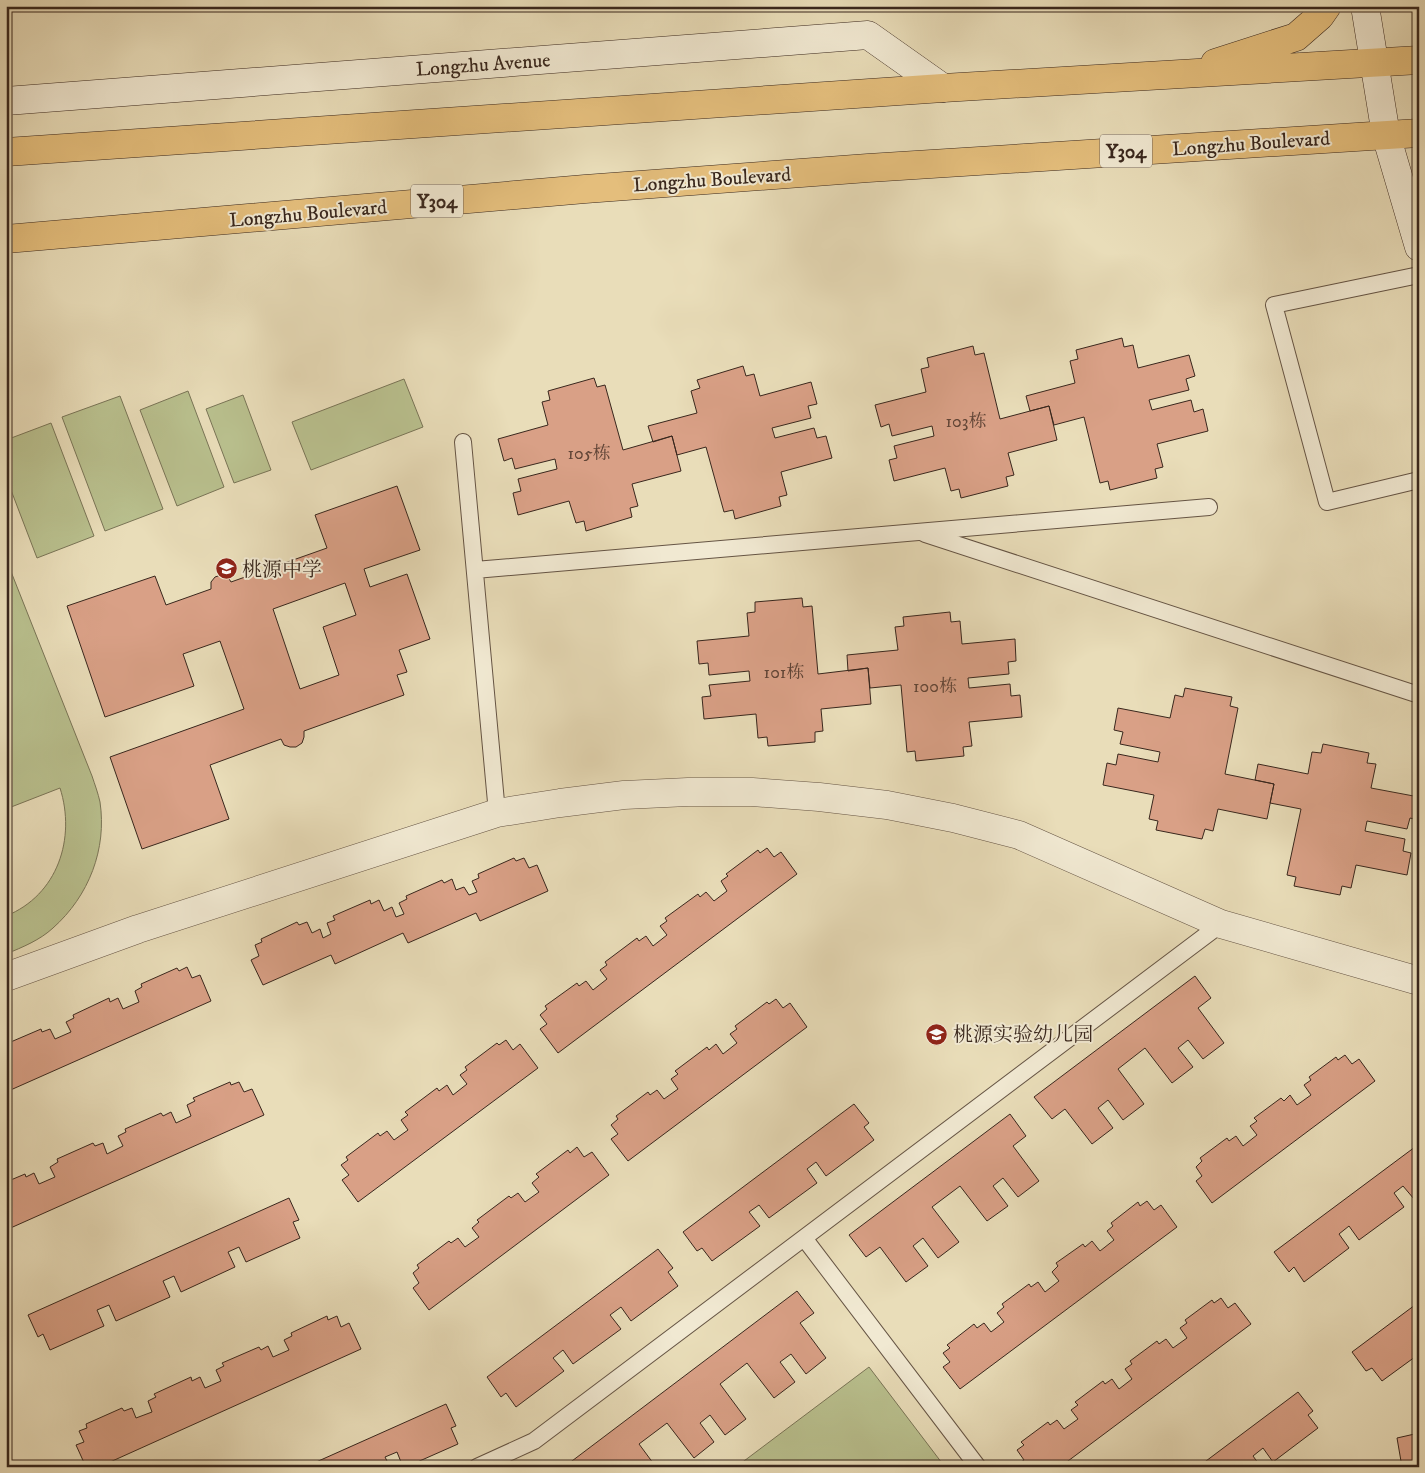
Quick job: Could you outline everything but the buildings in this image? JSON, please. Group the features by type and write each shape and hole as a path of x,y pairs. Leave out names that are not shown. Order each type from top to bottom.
{"main road":[{"path":"1181,75 1296,37 1320,16 1327,6"},
{"path":"6,152 943,88 1419,60"},
{"name":"Longzhu Boulevard","path":"6,239 594,188 868,168 1419,133"}],"street":[{"path":"1365,6 1386,135 1419,247"},
{"name":"Longzhu Avenue","path":"6,101 868,35 943,88"},
{"path":"6,978 138,929 497,814 560,803 624,795 752,792 819,797 887,806 953,818 1018,835 1221,924 1419,981"}],"lane":[{"path":"1419,275 1274,305 1327,502 1419,480"},
{"path":"463,442 497,814"},
{"path":"475,570 1209,508"},
{"path":"918,532 1419,695"},
{"path":"477,1467 508,1461 1221,924"},
{"path":"804,1238 978,1467"}],"green space":[{"path":"404,379 423,427 311,470 292,422"},
{"path":"188,391 224,487 177,506 140,410"},
{"path":"243,395 271,470 234,483 206,409"},
{"path":"120,396 163,509 105,531 62,417"},
{"path":"51,423 94,536 37,558 6,477 6,440"},
{"path":"6,559 92,776 100,802 101,837 93,871 77,901 66,915 43,936 6,954 6,916 24,907 39,894 50,879 64,845 66,826 60,788 6,809"},
{"path":"869,1367 945,1467 736,1467"}],"place":[{"name":"桃源中学","path":"226,569"},
{"name":"桃源实验幼儿园","path":"937,1034"}]}
